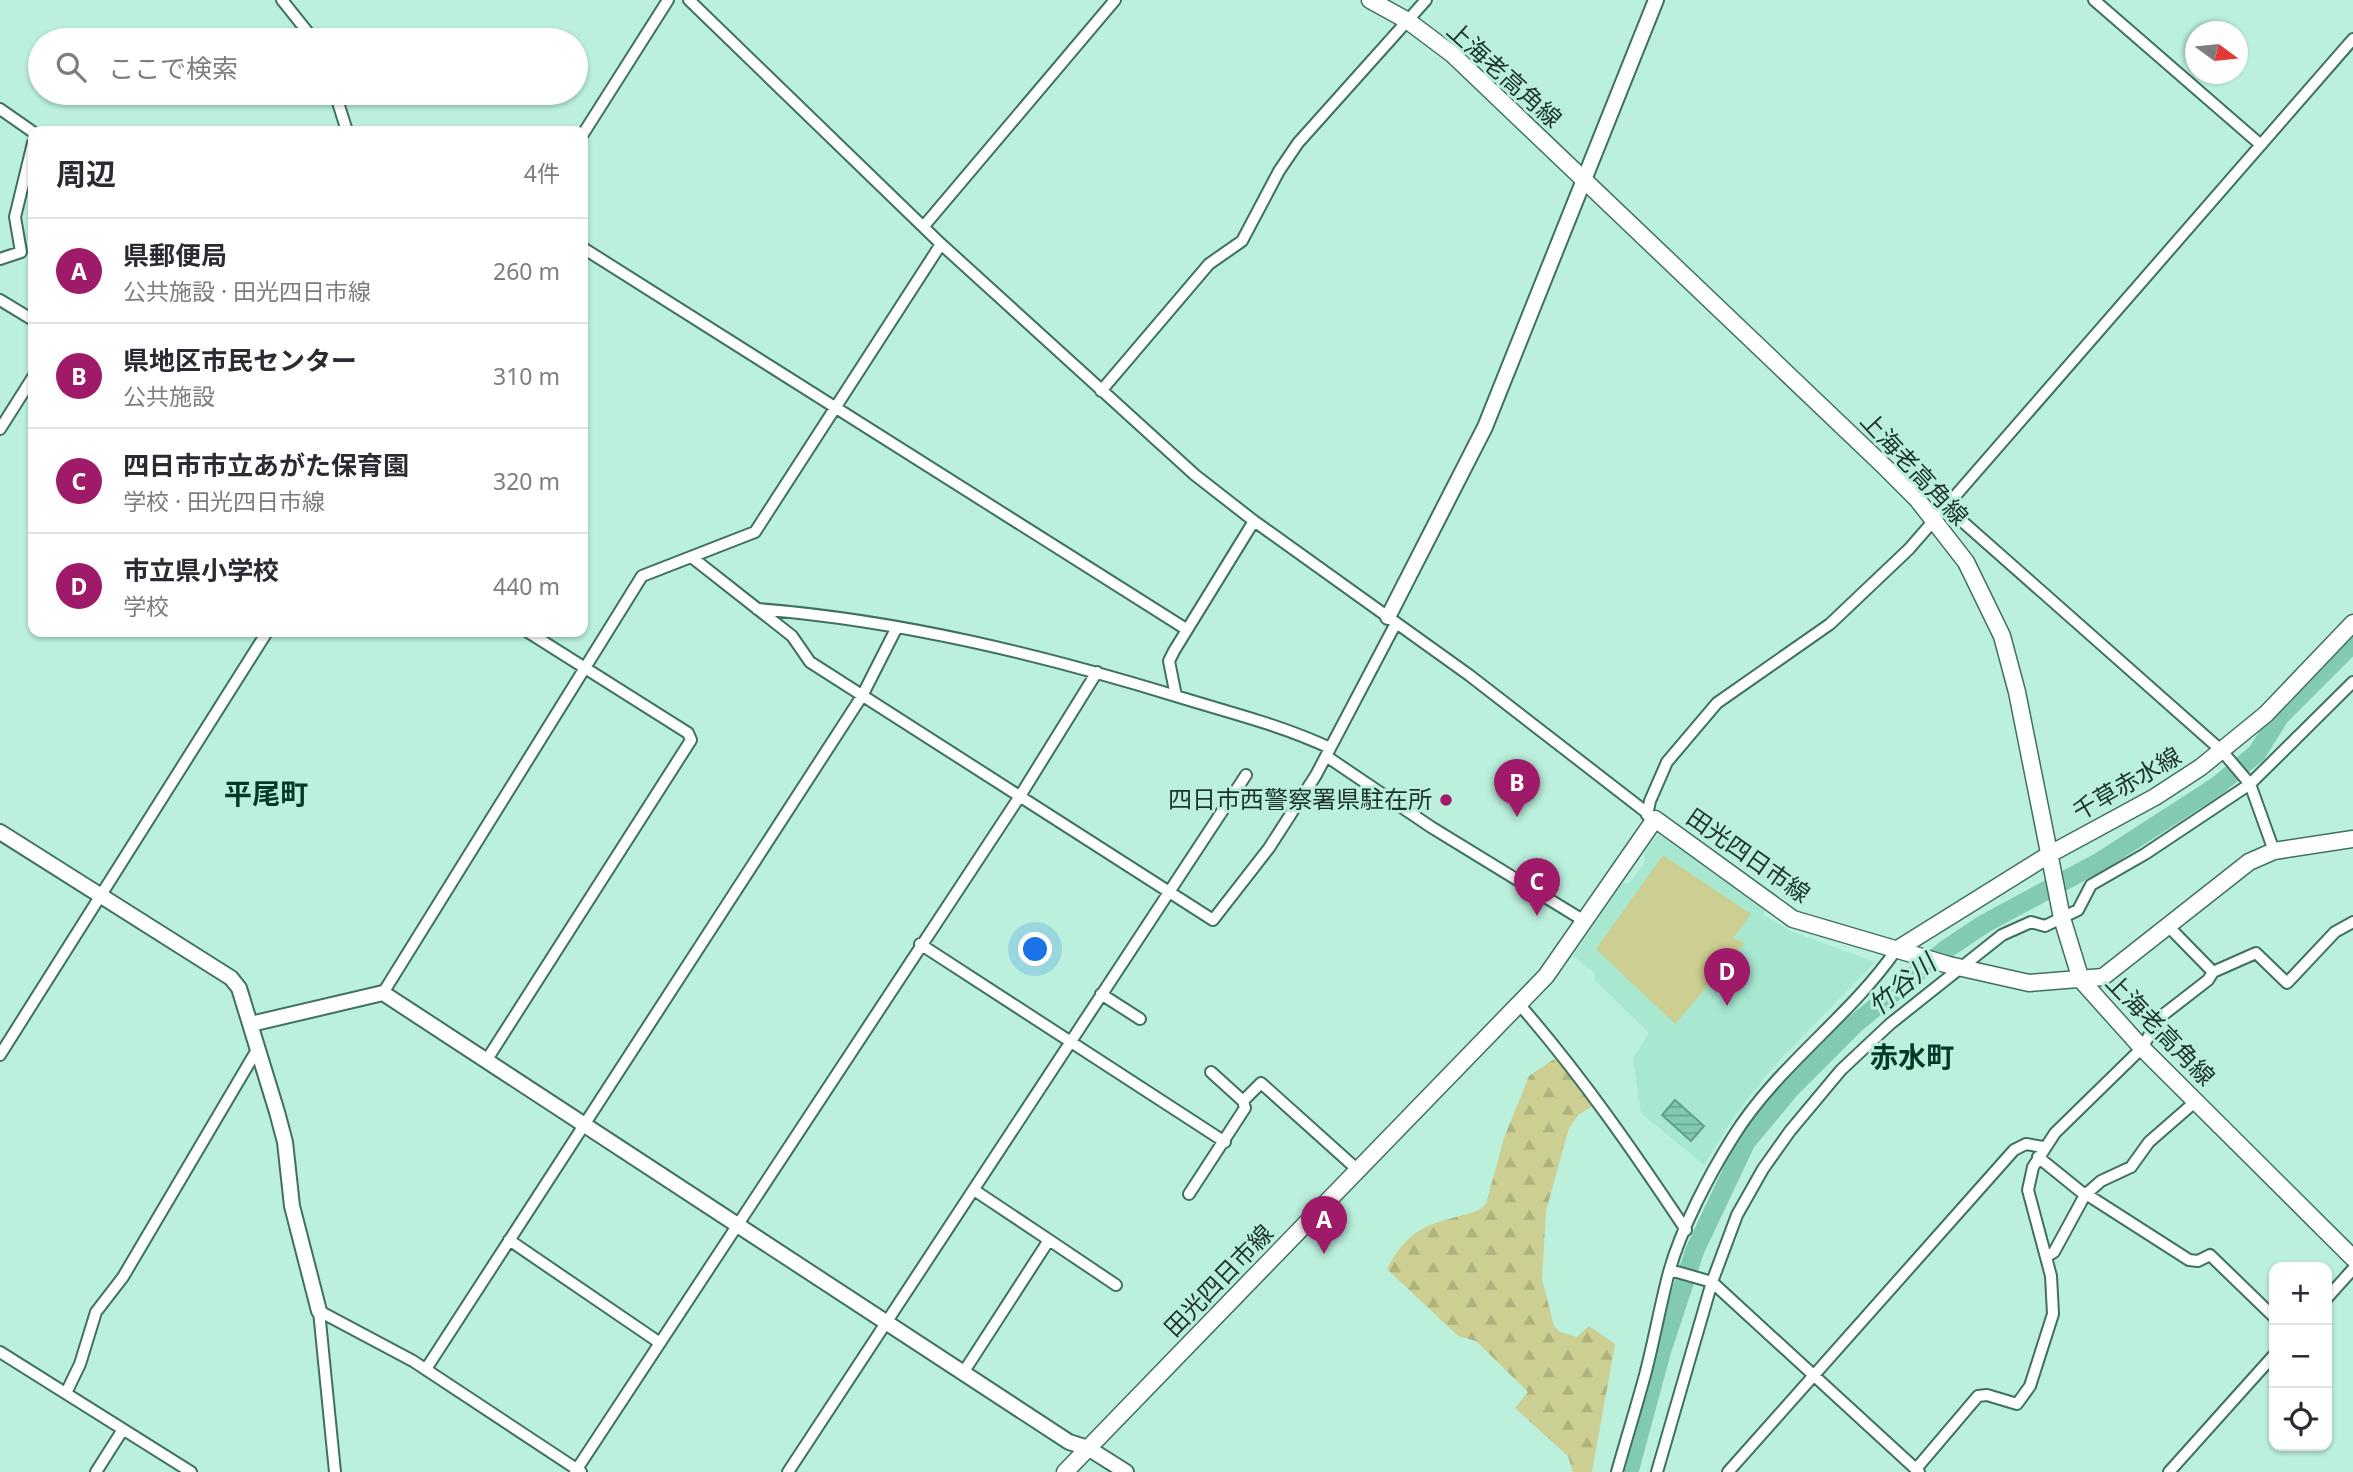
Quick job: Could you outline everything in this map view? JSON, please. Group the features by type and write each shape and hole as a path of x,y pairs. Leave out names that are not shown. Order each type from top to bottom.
{"main road":[{"name":"上海老高角線","path":"1370,0 1408,21 1452,54 1878,460 1934,519 1966,562 2002,636 2017,692 2062,917 2081,981 2142,1048 2353,1258"},
{"name":"千草赤水線","path":"1901,951 2225,753 2298,683 2353,623"},
{"name":"田光四日市線","path":"1065,1472 1546,975 1586,922 1651,817 1793,919 1954,967 2029,983 2081,981 2103,976 2249,862 2274,851 2353,839"}],"street":[{"path":"282,0 304,28"},
{"path":"588,126 668,0"},
{"path":"689,0 940,244 1195,475 1392,620 1651,817"},
{"path":"924,226 1115,0"},
{"path":"1101,391 1209,264 1242,241 1279,171 1298,143 1426,0"},
{"path":"694,559 792,636 810,662 1213,920 1269,848 1328,752 1485,427 1656,0"},
{"path":"2094,0 2261,145"},
{"path":"1651,817 1650,801 1667,762 1717,703 1830,624 1877,582 2353,39"},
{"path":"339,105 345,126"},
{"path":"0,109 28,129"},
{"path":"0,259 21,252 15,216 28,164"},
{"path":"251,1024 383,993 642,576 694,559 755,532 940,244"},
{"path":"588,251 1186,629"},
{"path":"0,300 28,317"},
{"path":"0,429 28,385"},
{"path":"1945,507 2225,753 2250,784 2274,851"},
{"path":"1176,696 1169,661 1254,521"},
{"path":"757,609 994,646 1097,672 1246,715 1297,733 1328,752 1431,827 1586,922"},
{"path":"426,1369 862,696 895,629"},
{"path":"0,1055 264,637"},
{"path":"486,1061 691,740 688,733 536,637"},
{"path":"320,1311 426,1369 578,1471 920,944 1020,796 1097,672"},
{"path":"1657,1472 1712,1282 1737,1215 1763,1169 1790,1131 1841,1070 1954,967 2002,935 2025,924 2045,926 2078,910 2091,885 2145,854 2250,784 2353,682"},
{"path":"788,1472 1246,775"},
{"path":"0,832 231,978 245,1001 280,1122 292,1206 320,1311 335,1472"},
{"path":"1673,1270 1712,1282 1917,1471 1978,1396 1987,1395 2017,1404 2022,1401 2030,1385 2053,1314 2046,1256 2028,1190 2030,1173 2040,1152 2098,1089 2142,1048 2159,1018 2208,980 2213,972 2256,953 2287,983 2335,932 2353,922"},
{"path":"2167,925 2213,972"},
{"path":"920,944 1225,1142"},
{"path":"1617,1472 1686,1230 1733,1136 1773,1084 1845,1008 1874,983 1901,951"},
{"path":"383,993 1069,1442 1088,1448 1126,1472"},
{"path":"1101,994 1140,1019"},
{"path":"1519,1004 1558,1049 1619,1130 1686,1230"},
{"path":"66,1393 80,1364 96,1312 123,1277 258,1048"},
{"path":"1189,1194 1245,1108 1243,1101 1211,1072"},
{"path":"1243,1101 1261,1083 1359,1171"},
{"path":"2046,1256 2054,1252 2085,1195 2101,1181 2131,1167 2149,1142 2196,1101"},
{"path":"1728,1472 2014,1150 2026,1144 2040,1152 2085,1195 2189,1259 2198,1261 2210,1255 2269,1312"},
{"path":"974,1190 1116,1285"},
{"path":"509,1240 660,1343"},
{"path":"963,1373 1048,1240"},
{"path":"2332,1292 2353,1269"},
{"path":"0,1352 191,1472"},
{"path":"2169,1472 2269,1361"},
{"path":"96,1472 122,1431"}],"shaded area":[{"path":"1658,834 1766,909 1763,915 1793,932 1875,962 1773,1067 1735,1115 1704,1165 1641,1113 1633,1058 1649,1033 1595,980 1595,973 1573,956 1623,883 1630,883 1645,862 1644,852"},
{"path":"1675,1100 1704,1126 1691,1141 1662,1115"}],"green space":[{"path":"1663,855 1751,914 1733,938 1745,943 1675,1024 1596,949"},
{"path":"1560,1055 1593,1106 1579,1114 1569,1128 1546,1211 1542,1279 1554,1326 1560,1332 1577,1337 1589,1326 1615,1344 1592,1472 1573,1472 1568,1456 1515,1408 1528,1392 1476,1341 1458,1336 1387,1269 1400,1248 1414,1234 1432,1224 1476,1211 1486,1204 1504,1138 1529,1076"}],"waterway":[{"name":"竹谷川","path":"1629,1472 1661,1353 1695,1250 1746,1142 1792,1087 1855,1024 1945,950 1984,924 2101,861 2217,786 2257,753 2280,716 2353,643"}],"place":[{"name":"四日市西警察署県駐在所","path":"1446,800"},
{"name":"県地区市民センター","path":"1517,817"},
{"name":"四日市市立あがた保育園","path":"1537,916"},
{"name":"市立県小学校","path":"1727,1006"},
{"name":"県郵便局","path":"1324,1254"}],"district":[{"name":"平尾町","path":"266,794"},
{"name":"赤水町","path":"1912,1057"}]}
